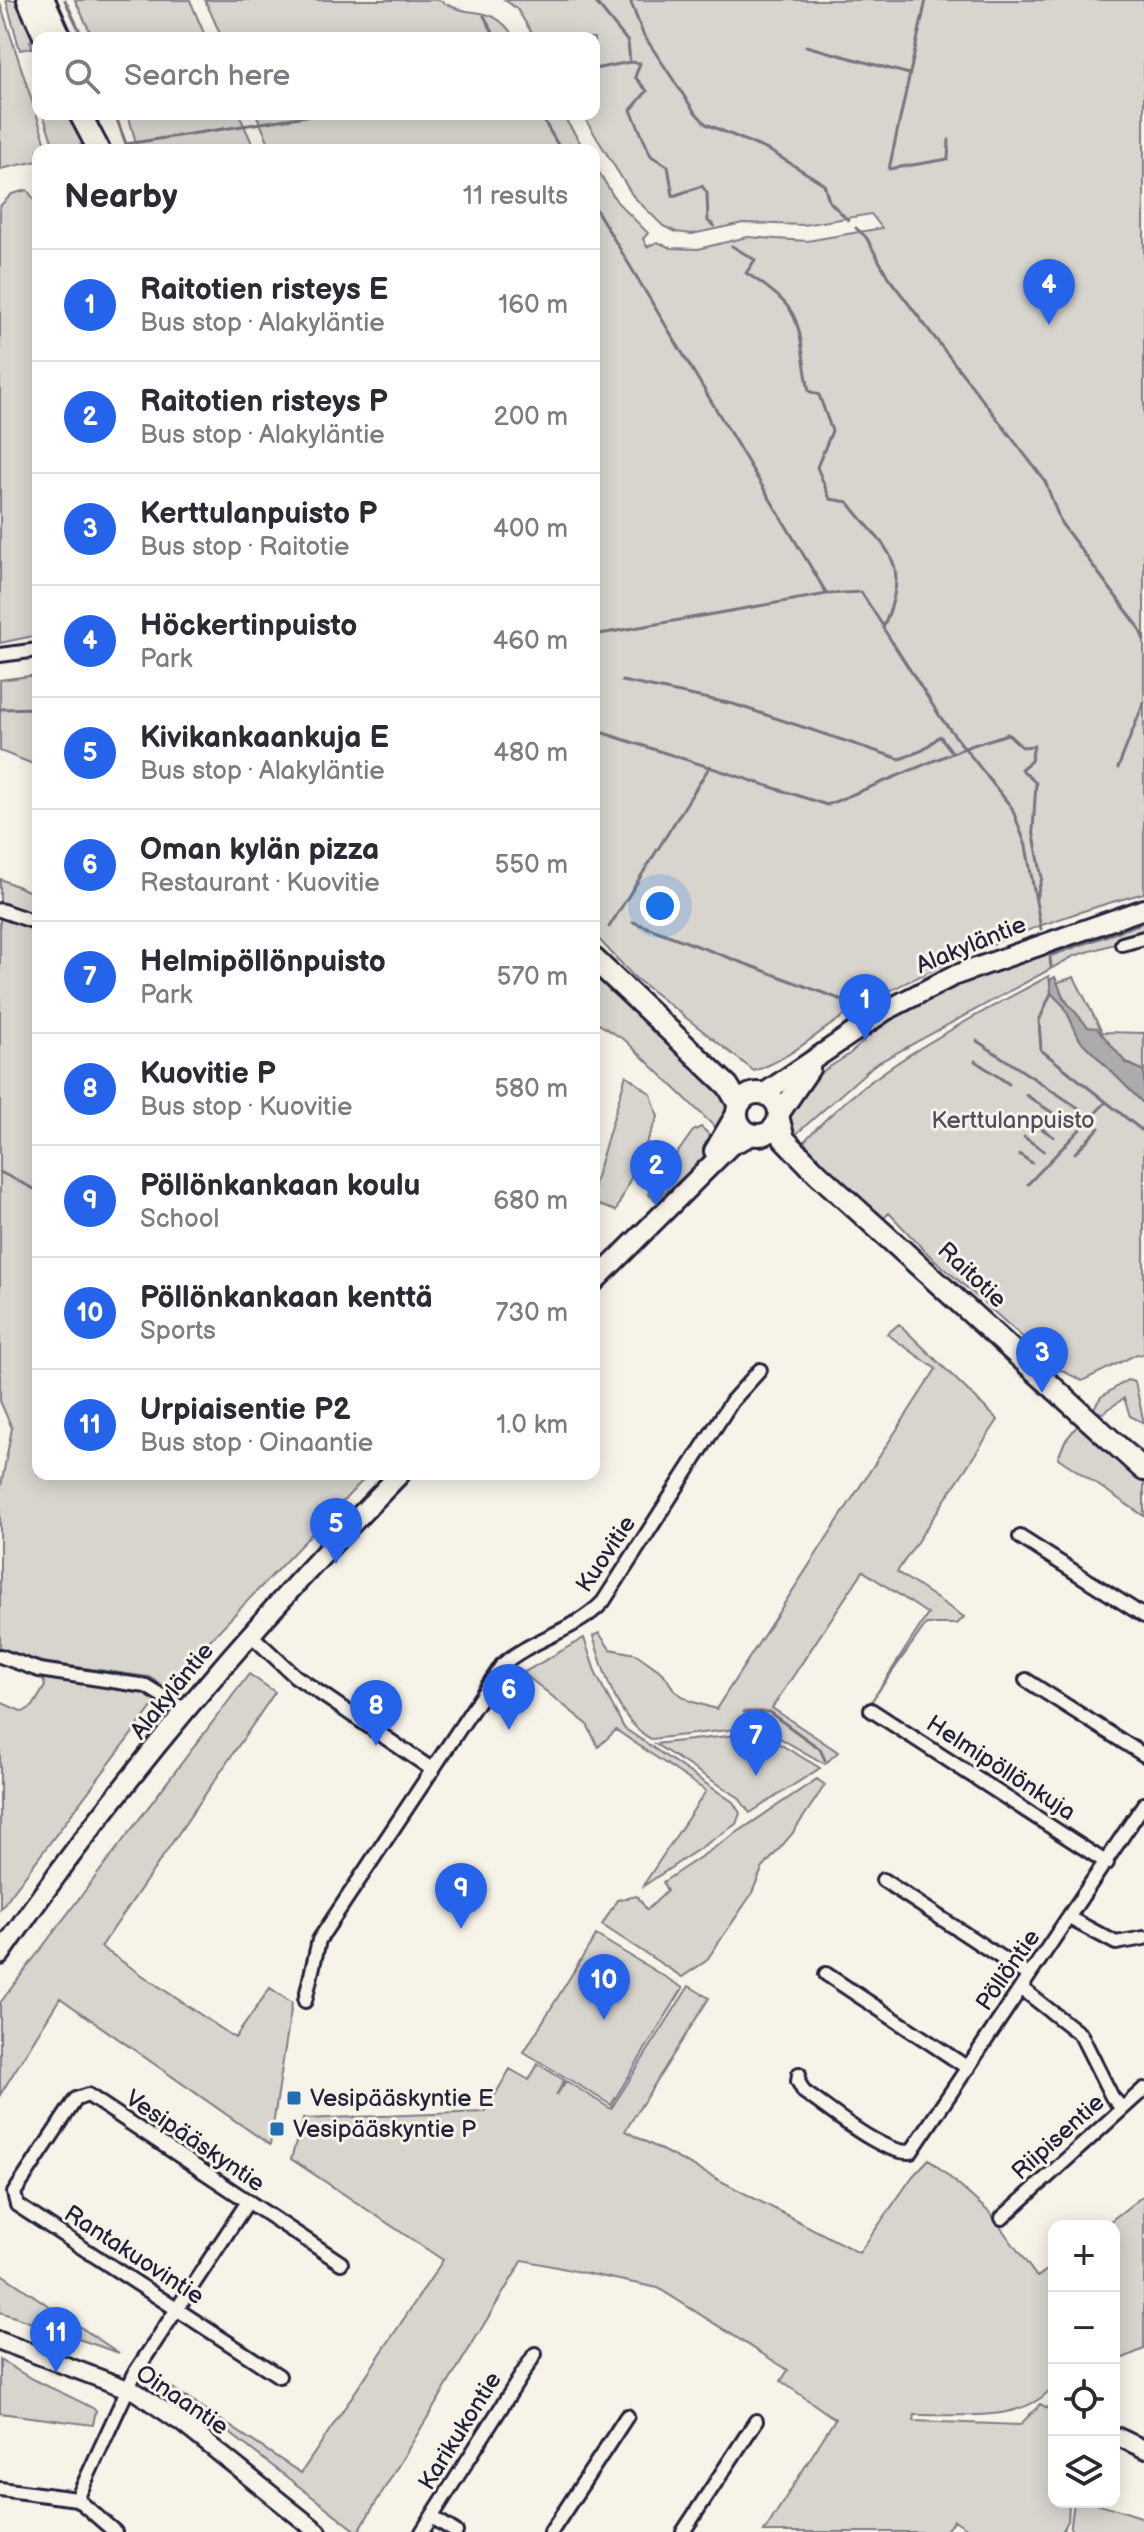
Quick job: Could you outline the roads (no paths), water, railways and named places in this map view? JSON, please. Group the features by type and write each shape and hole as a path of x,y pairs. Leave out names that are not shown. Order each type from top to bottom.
{"main road":[{"path":"28,0 42,32"},
{"path":"44,0 58,32"},
{"path":"84,120 98,144"},
{"path":"95,120 100,144"},
{"name":"Alakyläntie","path":"687,1189 749,1101 885,1011 953,976 1144,909"},
{"path":"600,965 676,1038 749,1101 775,1101 779,1116 772,1131 756,1135 741,1127 749,1101"},
{"name":"Alakyläntie","path":"779,1116 801,1080 827,1049"},
{"name":"Raitotie","path":"779,1116 784,1139 818,1174 1125,1449 1144,1470"},
{"name":"Alakyläntie","path":"600,1276 731,1145 756,1135"},
{"name":"Raitotie","path":"756,1135 818,1174"},
{"name":"Raitotie","path":"1125,1449 1144,1461"},
{"name":"Alakyläntie","path":"0,1955 250,1634 394,1480"}],"street":[{"path":"0,655 32,651"},
{"path":"0,910 32,921"},
{"path":"1122,944 1144,938"},
{"name":"Kuovitie","path":"305,2001 319,1940 502,1665 517,1652 578,1624 603,1602 732,1401 760,1370"},
{"path":"1020,1537 1144,1616"},
{"path":"250,1634 295,1676 433,1770"},
{"path":"0,1656 39,1670 146,1686 187,1711"},
{"path":"1026,1680 1144,1755"},
{"name":"Helmipöllönkuja","path":"871,1710 1107,1863"},
{"name":"Pöllöntie","path":"799,2074 798,2081 804,2092 878,2142 902,2153 911,2152 1071,1919 1144,1804"},
{"path":"883,1880 1029,1976"},
{"path":"1071,1919 1116,1943 1144,1938"},
{"path":"826,1974 968,2068"},
{"path":"1021,1988 1081,2035 1112,2097 1122,2108"},
{"name":"Riipisentie","path":"1002,2218 1144,2089"},
{"name":"Vesipääskyntie","path":"41,2150 76,2099 88,2095 341,2263"},
{"name":"Rantakuovintie","path":"41,2150 14,2193 17,2205 279,2376"},
{"path":"77,2499 130,2390 136,2371 247,2203"},
{"name":"Oinaantie","path":"0,2341 130,2390 182,2423 318,2532"},
{"name":"Karikukontie","path":"422,2532 535,2354"},
{"path":"551,2532 627,2416"},
{"path":"683,2532 756,2421"},
{"path":"1116,2436 1144,2449"},
{"path":"0,2489 77,2499 115,2532"},
{"path":"432,2517 456,2532"}],"waterway":[{"path":"65,0 80,32"},
{"path":"594,0 628,42 630,62 640,63 635,77 647,91 631,110 651,156 668,166 673,196 702,186 707,193 708,221 714,226"},
{"path":"630,0 643,34 706,124 770,151 824,184 829,201 848,220"},
{"path":"926,0 889,169 948,159 949,140"},
{"path":"484,16 493,32"},
{"path":"806,46 909,74"},
{"path":"600,68 630,62"},
{"path":"117,120 126,144"},
{"path":"126,144 280,120"},
{"path":"544,120 558,144"},
{"path":"600,216 827,594 861,592 883,626"},
{"path":"856,228 866,237 888,277 1045,481 1061,523 1138,626 1144,640"},
{"path":"732,246 755,260 746,273 780,298 796,321 809,391 819,395 832,431 817,467 830,499 848,502 891,558 896,586 883,628 941,718 1012,808 1026,846 1041,929"},
{"path":"600,634 827,594"},
{"path":"622,681 733,704 900,759 923,750 940,736 952,752"},
{"path":"1118,768 1144,702"},
{"path":"0,709 32,708"},
{"path":"600,732 827,805 967,747 1008,734 1022,747 1034,746 1031,761 1021,769 1036,783 1033,830 1042,878 1036,898"},
{"path":"609,927 710,766"},
{"path":"633,922 861,1007"},
{"path":"1052,955 1144,922"},
{"path":"1049,948 1051,967"},
{"path":"1051,993 1039,1021 1041,1050 1144,1132"},
{"path":"977,1041 1083,1111"},
{"path":"975,1061 1009,1084"},
{"path":"1026,1095 1069,1124"},
{"path":"1028,1184 1105,1103"},
{"path":"1024,1117 1054,1137"},
{"path":"1075,1153 1099,1128"},
{"path":"1024,1137 1044,1151"},
{"path":"1019,1154 1032,1163"},
{"path":"0,1172 32,1188"},
{"path":"744,1712 769,1712 820,1749 825,1760"}],"place":[{"name":"Höckertinpuisto","path":"1049,325"},
{"name":"Raitotien risteys E","path":"865,1040"},
{"name":"Raitotien risteys P","path":"656,1206"},
{"name":"Kerttulanpuisto P","path":"1042,1393"},
{"name":"Kivikankaankuja E","path":"336,1564"},
{"name":"Oman kylän pizza","path":"509,1730"},
{"name":"Kuovitie P","path":"376,1746"},
{"name":"Helmipöllönpuisto","path":"756,1776"},
{"name":"Pöllönkankaan koulu","path":"461,1929"},
{"name":"Pöllönkankaan kenttä","path":"604,2020"},
{"name":"Vesipääskyntie E","path":"294,2098"},
{"name":"Vesipääskyntie P","path":"277,2129"},
{"name":"Urpiaisentie P2","path":"56,2373"}],"park label":[{"name":"Kerttulanpuisto","path":"1013,1120"}]}
